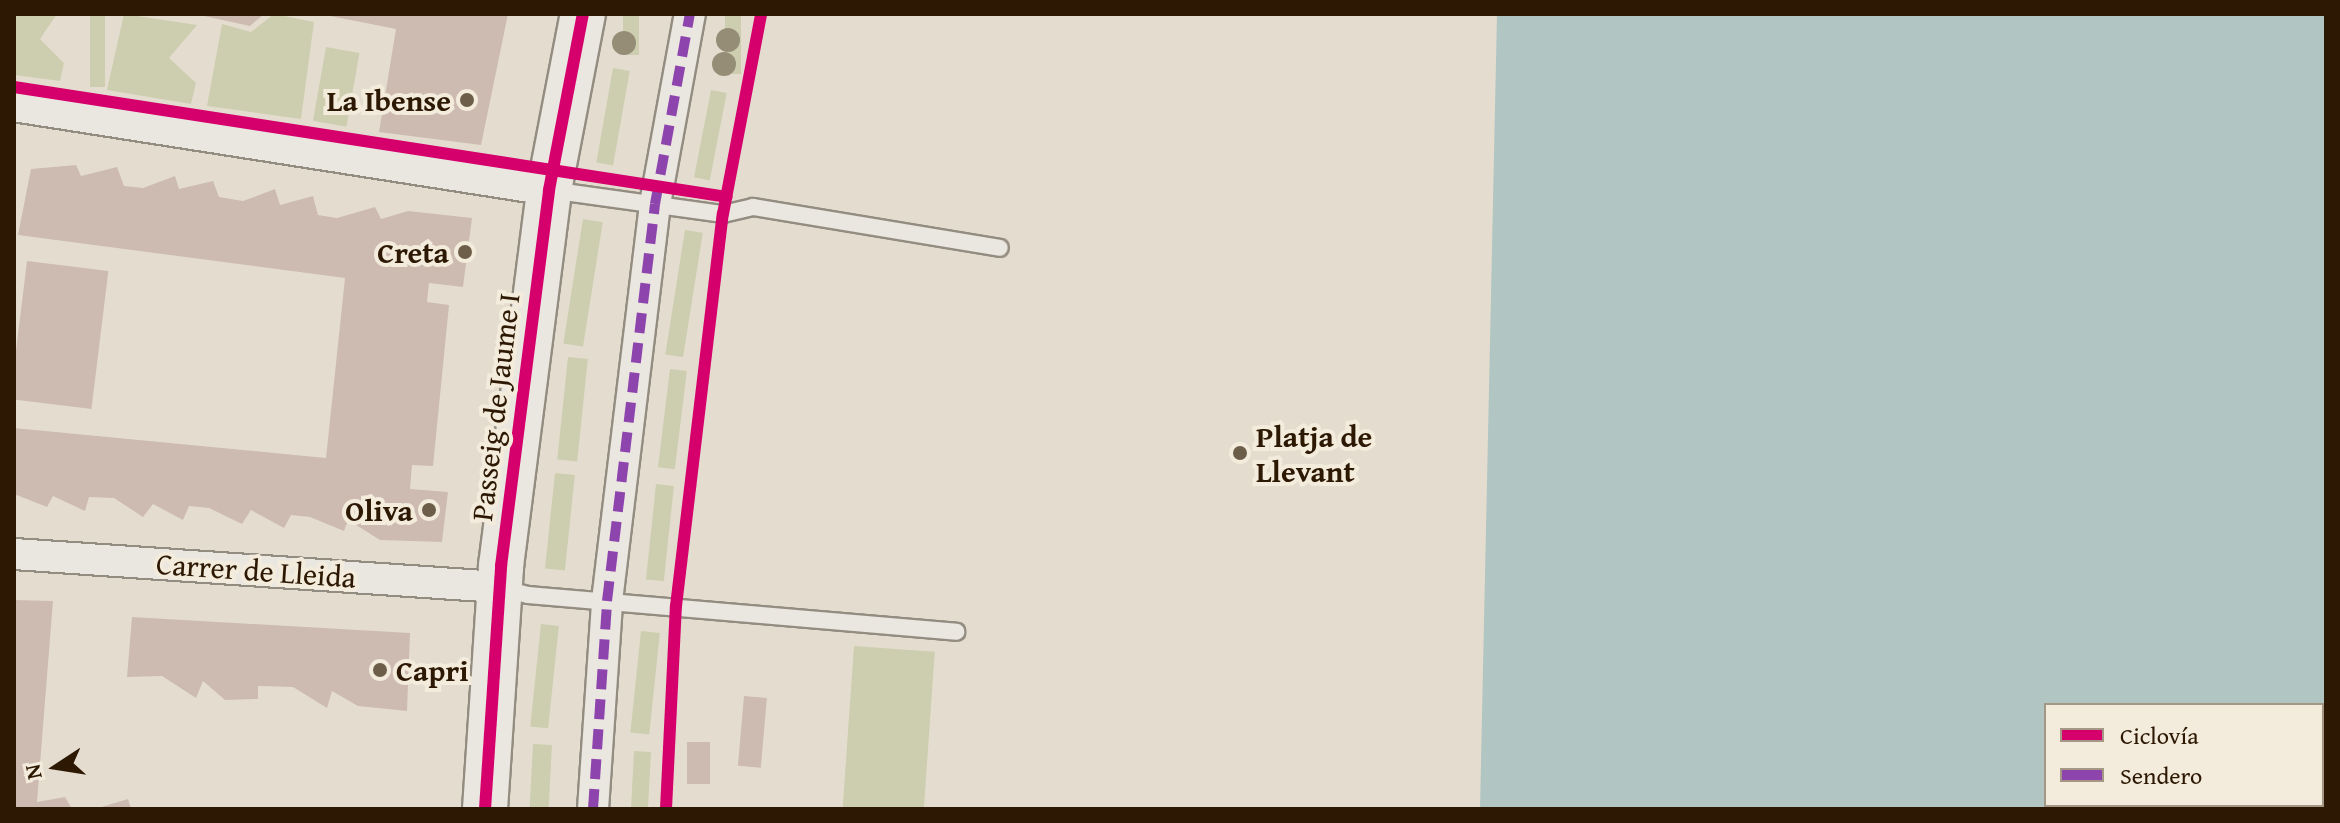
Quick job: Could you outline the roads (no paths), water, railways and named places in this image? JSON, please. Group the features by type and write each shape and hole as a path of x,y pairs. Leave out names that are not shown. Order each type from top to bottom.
{"street":[{"name":"Passeig de Jaume I","path":"485,809 498,587 549,190 583,14"},
{"path":"593,809 607,601 655,204 690,14"},
{"path":"14,106 549,190"},
{"name":"Carrer de Lleida","path":"14,554 498,587"}],"lane":[{"path":"549,190 723,214 753,207 1000,248"},
{"path":"498,587 607,601 956,632"}],"place":[{"name":"La Ibense","path":"467,100"},
{"name":"Creta","path":"465,252"},
{"name":"Platja de Llevant","path":"1240,453"},
{"name":"Oliva","path":"429,510"},
{"name":"Capri","path":"380,670"}]}
